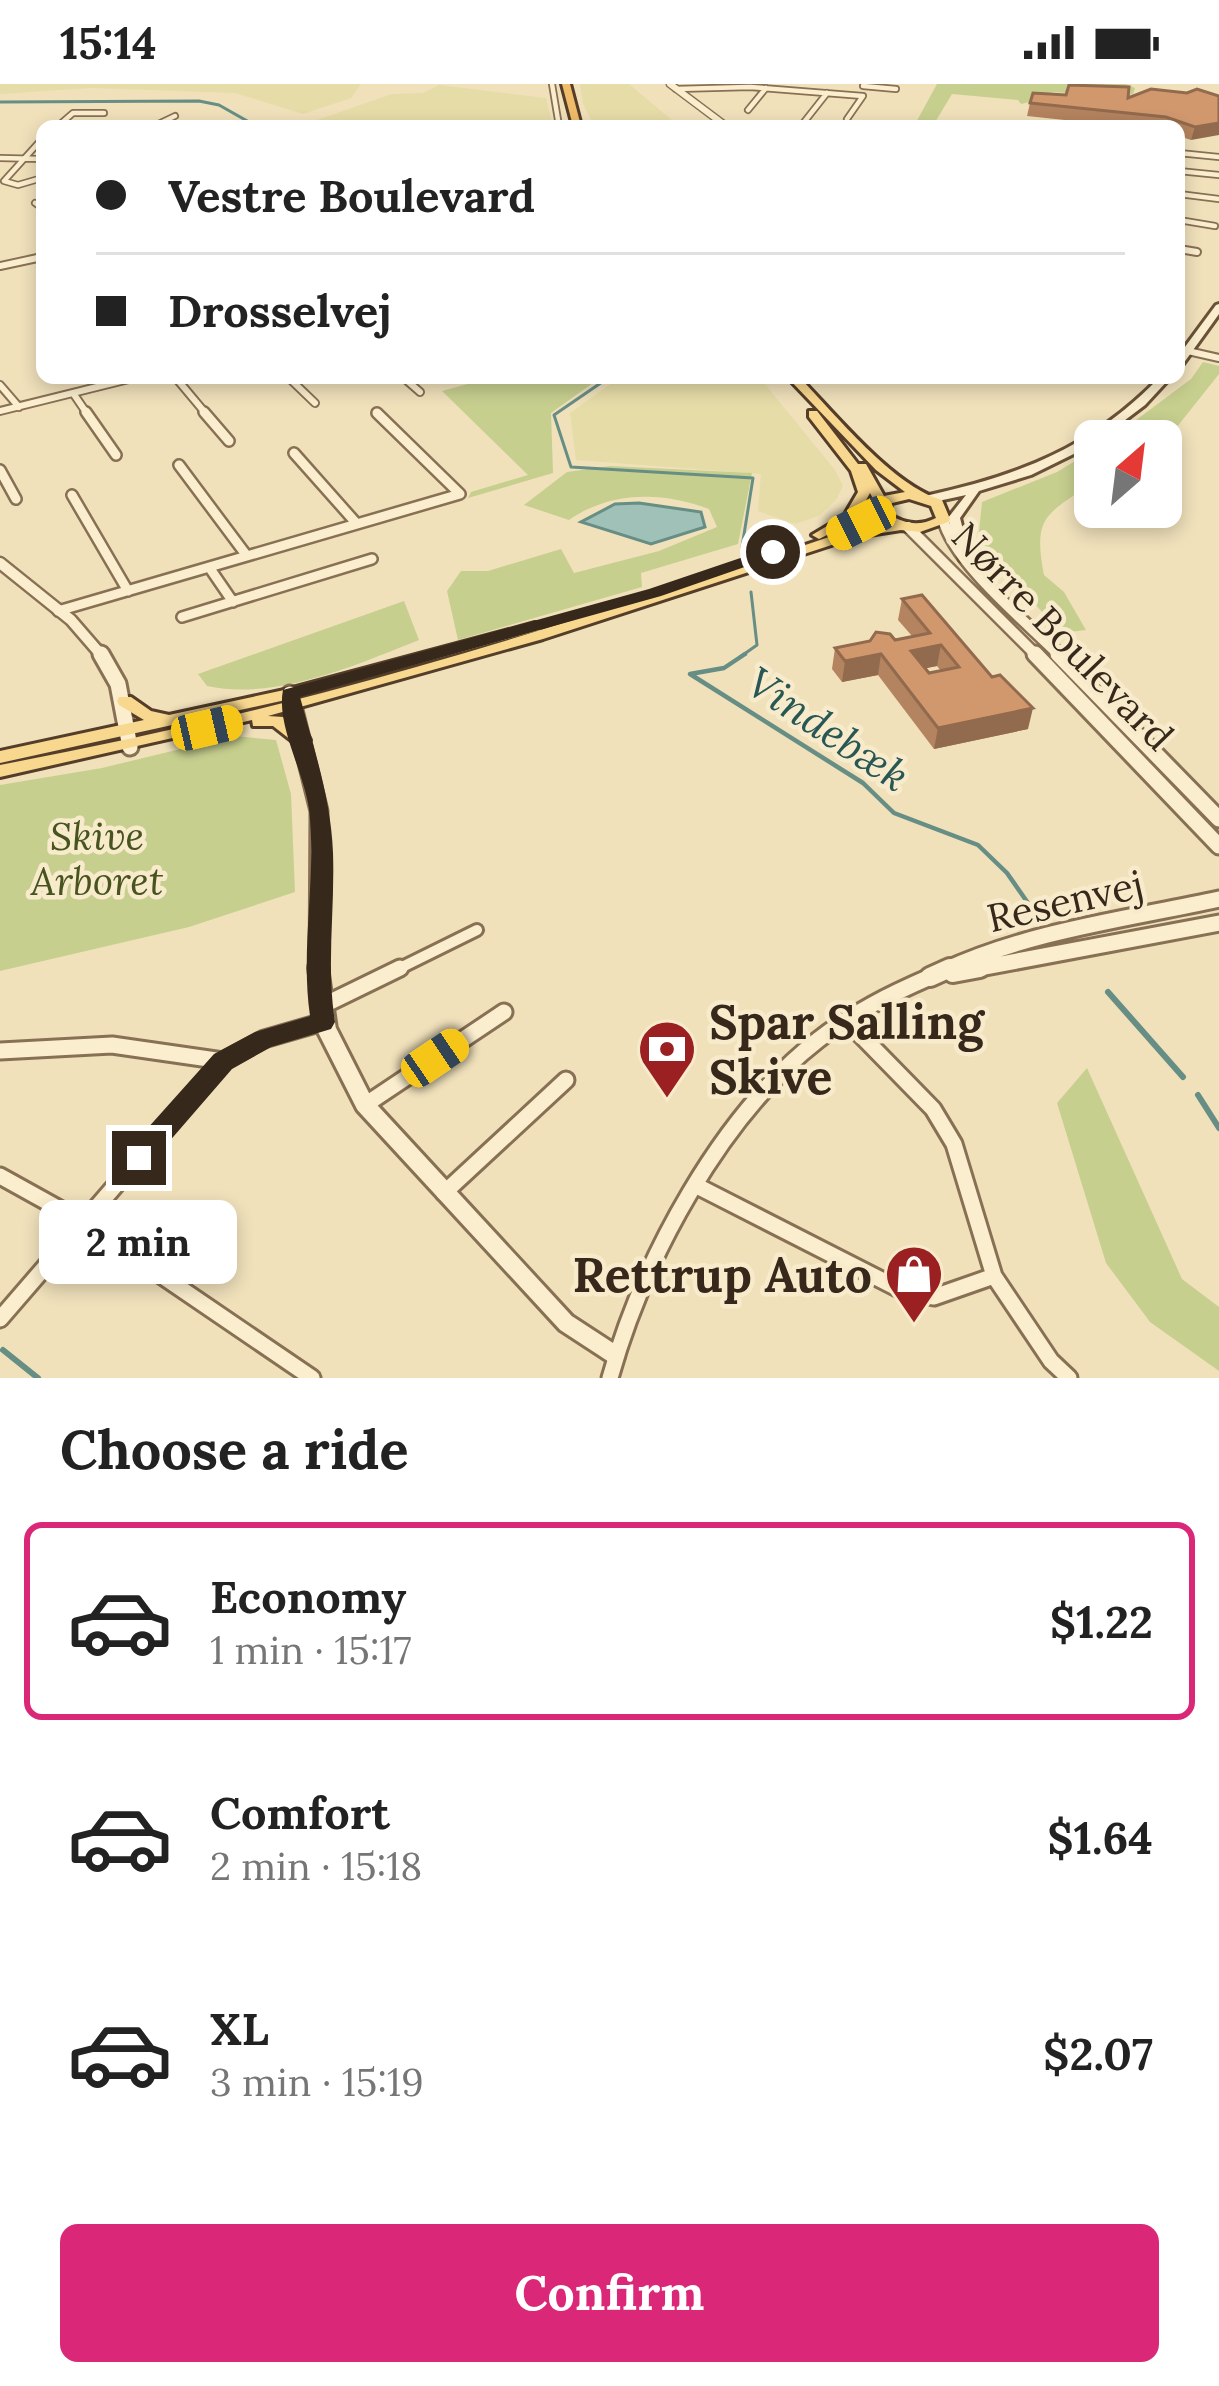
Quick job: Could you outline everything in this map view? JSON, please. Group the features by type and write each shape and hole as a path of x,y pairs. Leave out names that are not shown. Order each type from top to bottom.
{"highway":[{"path":"566,84 575,120"}],"main road":[{"path":"1185,347 1219,308"},
{"path":"786,384 872,478 885,518 904,526"},
{"name":"Nørre Boulevard","path":"800,384 880,467 944,516"},
{"path":"125,701 161,719 334,683 633,599 839,534 892,497 972,491 1097,438 1145,402 1160,384"},
{"path":"756,559 837,527 862,503 863,482 813,414"},
{"path":"0,771 531,640 854,533 926,528 972,491"},
{"path":"964,556 954,518 972,491"},
{"path":"158,740 291,701 334,683"},
{"path":"0,758 130,739 158,740 266,720 278,722 302,740"}],"street":[{"path":"552,84 558,120"},
{"path":"856,95 864,85 896,89"},
{"path":"673,87 797,87 863,96 847,119"},
{"path":"673,87 717,120"},
{"path":"748,110 766,88"},
{"path":"806,120 827,93"},
{"path":"65,120 74,113 104,113"},
{"path":"167,120 175,116"},
{"path":"36,145 6,183 36,179"},
{"path":"1185,153 1219,157"},
{"path":"0,158 36,159"},
{"path":"1185,172 1219,175"},
{"path":"1185,195 1219,200"},
{"path":"1185,221 1215,226"},
{"path":"1185,249 1197,252"},
{"path":"0,266 36,260"},
{"path":"1185,351 1219,358"},
{"path":"0,411 102,384"},
{"path":"181,384 229,441"},
{"path":"295,384 315,404"},
{"path":"411,384 420,392"},
{"path":"0,385 19,407"},
{"path":"73,393 116,455"},
{"path":"58,611 460,494 377,413"},
{"path":"295,453 357,524"},
{"path":"179,465 247,556"},
{"path":"0,470 16,499"},
{"path":"72,495 128,591"},
{"name":"Nørre Boulevard","path":"944,516 947,534 964,556 1219,819"},
{"name":"Nørre Boulevard","path":"904,526 945,559 1219,845"},
{"path":"182,617 373,559"},
{"path":"0,563 94,640 118,674 130,739"},
{"path":"209,567 233,602"},
{"path":"291,701 319,806 322,858 316,931 321,1015 339,1068 365,1105 566,1323 615,1355"},
{"name":"Resenvej","path":"610,1378 615,1355 654,1264 748,1114 792,1063 847,1021 982,953 1219,899"},
{"name":"Resenvej","path":"930,977 1219,923"},
{"path":"0,1318 223,1061 321,1015 477,930"},
{"path":"365,1105 504,1012"},
{"path":"847,1021 906,1076 954,1144 994,1276 1051,1361 1070,1378"},
{"path":"0,1051 46,1045 193,1053 223,1061"},
{"path":"444,1193 566,1080"},
{"path":"0,1176 83,1222 312,1378"},
{"path":"699,1187 905,1292 934,1297 994,1276"}],"shaded area":[{"path":"0,84 361,84 351,98 303,114 235,93 92,88 0,94"},
{"path":"580,84 629,84 672,120 591,120"},
{"path":"439,85 546,98 552,120 317,120 392,94 423,93"},
{"path":"611,384 765,384 843,486 819,516 795,524 758,511 761,474 576,460 570,413"}],"green space":[{"path":"937,84 1126,84 1135,88 1133,94 1122,96 1050,92 1059,95 1021,104 952,94 936,120 917,120"},
{"path":"1203,362 1219,366 1219,374 1182,421 1136,420 1185,384"},
{"path":"468,384 592,384 551,413 553,473 468,498 471,492 528,475 442,391"},
{"path":"1074,462 1074,495 1055,509 1042,527 1044,575 1064,592 1086,630 1061,633 988,552 979,532 982,502"},
{"path":"610,466 752,473 738,544 641,573 642,587 458,640 447,591 461,571 488,571 561,549 574,573 659,551 717,527 709,509 673,499 619,499 569,520 524,505 567,472"},
{"path":"404,601 419,640 342,669 260,689 207,686 198,674"},
{"name":"Skive Arboret","path":"234,736 276,740 291,794 295,892 189,927 0,971 0,785 102,768"},
{"path":"1087,1068 1182,1279 1219,1307 1219,1371 1150,1322 1106,1263 1057,1103"}],"water":[{"path":"615,504 701,512 705,527 651,544 581,522"}],"building":[{"path":"1069,85 1129,87 1128,98 1151,89 1187,93 1197,89 1219,96 1219,123 1195,127 1166,117 1030,103 1033,93 1066,95"},
{"path":"922,595 992,677 1000,675 1033,708 938,728 881,654 845,661 835,648 870,641 876,632 895,640 930,633 902,599","holes":["941,645 959,667 929,673 911,651"]}],"waterway":[{"path":"0,102 199,101 219,105 245,120"},
{"path":"599,384 554,415 571,467 753,478 742,547"},
{"name":"Vindebæk","path":"740,657 757,645 751,592"},
{"name":"Vindebæk","path":"745,654 724,668 690,674 863,783 894,813 978,845 1007,873 1030,906"},
{"name":"Vindebæk","path":"1108,992 1183,1077"},
{"name":"Vindebæk","path":"1198,1095 1219,1128"},
{"path":"3,1350 38,1378"}],"place":[{"name":"Spar Salling Skive","path":"667,1100"},
{"name":"Rettrup Auto","path":"914,1325"}],"route":[{"path":"139,1158 223,1061 264,1039 323,1022 315,973 322,858 319,806 290,694 655,592 773,552"}]}
